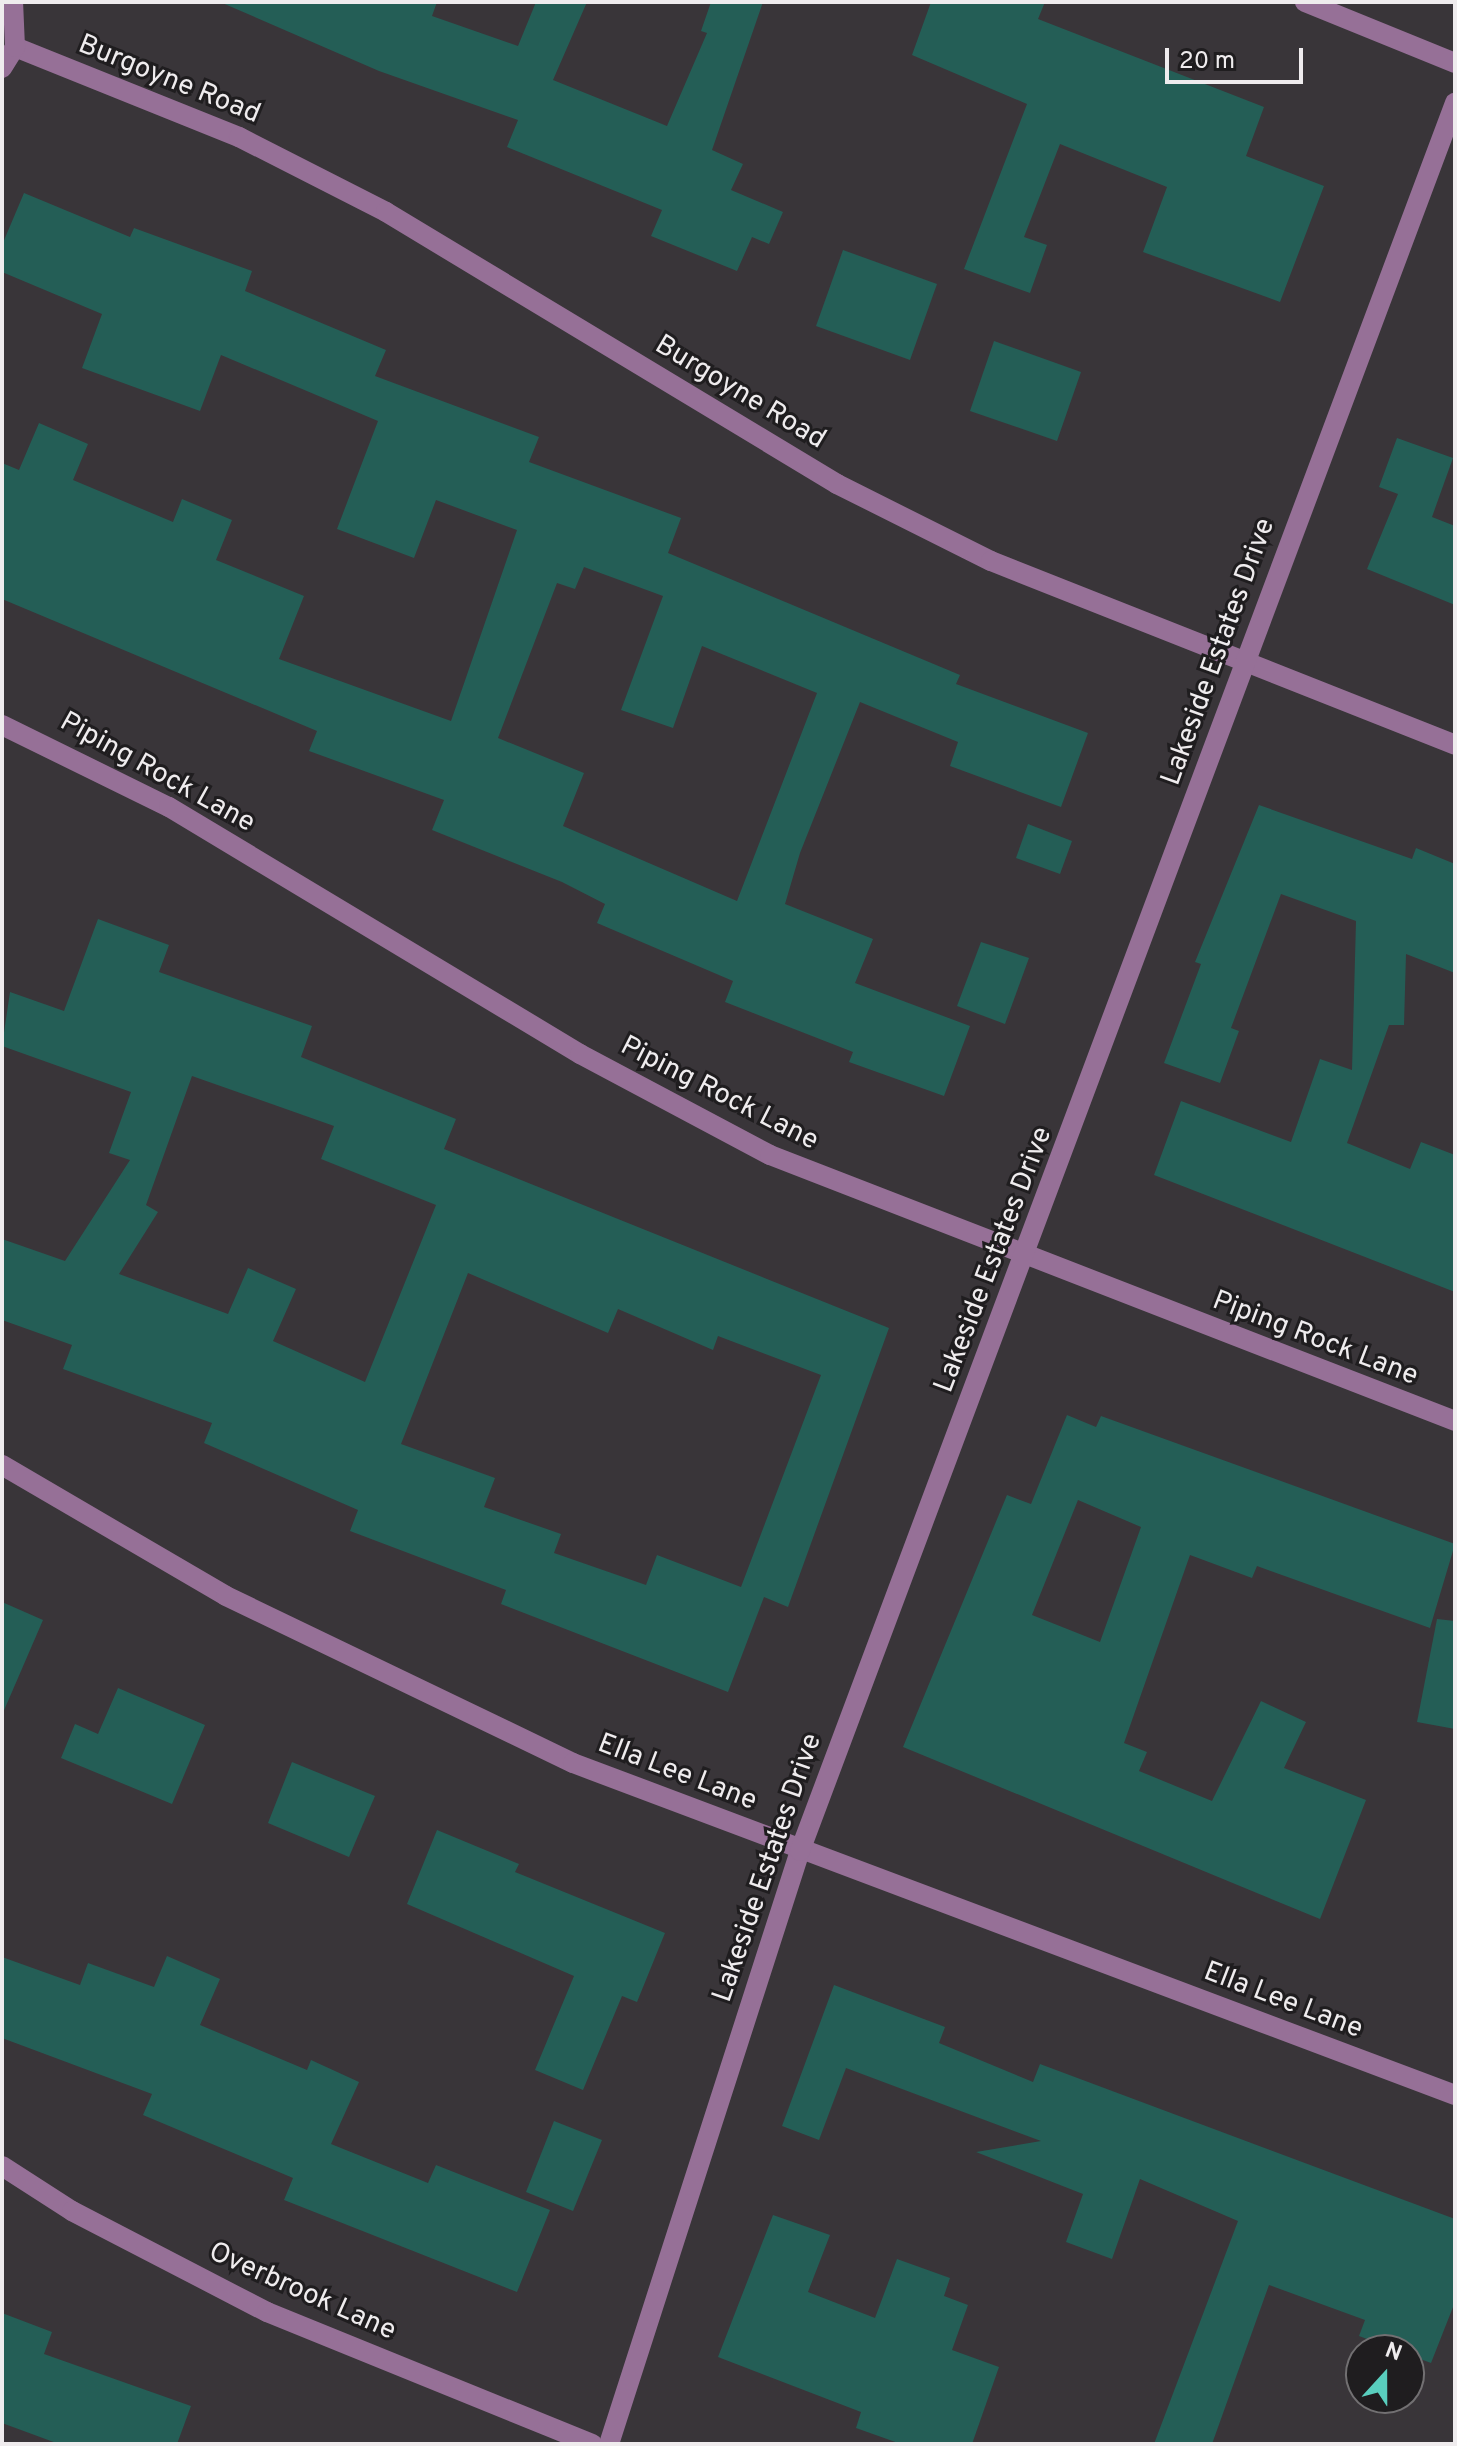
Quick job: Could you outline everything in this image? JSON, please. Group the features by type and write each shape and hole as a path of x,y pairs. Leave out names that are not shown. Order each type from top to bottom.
{"street":[{"path":"2,68 15,47 13,2"},
{"path":"1305,2 1455,63"},
{"name":"Burgoyne Road","path":"15,47 252,144 386,212 837,484 991,561 1243,667 1455,745"},
{"name":"Lakeside Estates Drive","path":"609,2444 800,1851 1455,103"},
{"name":"Piping Rock Lane","path":"2,725 169,807 580,1054 770,1155 1024,1260 1455,1421"},
{"name":"Ella Lee Lane","path":"2,1465 240,1603 573,1763 1455,2095"},
{"name":"Overbrook Lane","path":"2,2166 72,2211 267,2312 592,2444"}],"building":[{"path":"220,2 437,2 432,16 518,46 536,2 587,2 553,80 667,126 707,33 701,31 711,2 763,2 712,150 743,164 731,190 783,212 769,244 752,237 737,271 651,236 662,210 507,147 518,120 379,71"},
{"path":"931,2 1045,2 1038,19 1264,107 1246,156 1324,186 1280,302 1143,252 1167,187 1060,144 1024,237 1047,245 1030,293 964,269 1027,104 912,55"},
{"path":"24,193 130,237 134,228 252,271 245,291 386,350 375,376 539,437 529,462 681,518 668,553 960,675 956,684 1088,733 1061,807 950,766 958,742 860,702 800,853 785,904 873,939 855,983 970,1026 944,1096 849,1062 853,1052 725,1002 733,981 597,923 605,904 562,882 432,830 444,800 309,751 317,731 2,599 2,463 19,470 39,423 88,444 73,480 173,522 182,499 232,520 216,560 304,596 279,659 451,721 517,530 436,500 414,558 337,529 378,421 221,355 200,411 82,368 102,314 2,272 2,245","holes":["584,567 663,596 621,710 673,728 702,646 817,693 737,901 563,826 584,773 498,738 557,583 575,589"]},
{"path":"843,250 937,284 910,360 816,326"},
{"path":"994,341 1081,372 1057,441 970,411"},
{"path":"1397,438 1453,458 1432,517 1455,526 1455,605 1367,569 1398,494 1379,487"},
{"path":"1259,805 1412,859 1416,848 1455,864 1455,973 1406,954 1404,1025 1389,1025 1347,1143 1410,1169 1421,1142 1455,1155 1455,1292 1154,1175 1181,1101 1291,1142 1320,1059 1352,1070 1356,921 1281,894 1231,1028 1239,1031 1220,1083 1164,1063 1201,964 1195,962"},
{"path":"1028,824 1072,841 1060,874 1016,858"},
{"path":"98,919 169,945 159,972 312,1026 301,1057 456,1119 444,1149 889,1328 788,1607 764,1597 728,1692 501,1604 506,1590 350,1531 358,1510 204,1443 212,1423 63,1369 72,1345 2,1320 2,1239 65,1261 130,1160 109,1153 131,1092 2,1046 10,992 64,1011","holes":["192,1076 334,1126 321,1159 436,1205 365,1382 273,1341 296,1289 248,1268 228,1314 119,1274 158,1212 146,1205","468,1273 608,1333 618,1309 713,1350 718,1336 821,1375 741,1587 657,1555 646,1585 554,1553 561,1534 484,1507 495,1478 401,1444"]},
{"path":"981,942 1029,958 1005,1024 957,1006"},
{"path":"1067,1415 1096,1427 1101,1416 1455,1544 1430,1628 1257,1566 1252,1578 1190,1555 1124,1743 1147,1752 1139,1771 1212,1801 1261,1701 1306,1722 1284,1768 1366,1800 1320,1919 903,1747 1007,1495 1031,1504","holes":["1078,1500 1141,1527 1100,1642 1032,1615"]},
{"path":"2,1602 43,1620 2,1715"},
{"path":"1437,1619 1455,1621 1455,1729 1417,1722"},
{"path":"118,1688 205,1725 172,1804 61,1758 75,1724 98,1734"},
{"path":"292,1762 375,1796 349,1857 268,1823"},
{"path":"437,1830 519,1864 515,1872 665,1933 637,2002 622,1996 583,2090 535,2070 574,1976 407,1904"},
{"path":"167,1956 220,1979 200,2025 307,2070 311,2060 359,2082 331,2144 428,2183 436,2165 550,2210 517,2292 284,2200 293,2178 143,2115 152,2094 2,2038 2,1957 80,1985 88,1963 154,1987"},
{"path":"834,1985 945,2027 939,2043 1033,2082 1040,2064 1455,2219 1455,2302 1431,2363 1425,2361 1425,2334 1360,2334 1365,2320 1269,2285 1212,2444 1154,2444 1238,2221 1140,2179 1112,2259 1066,2242 1083,2194 976,2152 1041,2141 846,2068 819,2140 782,2126"},
{"path":"554,2121 602,2140 573,2211 526,2192"},
{"path":"773,2215 830,2235 808,2292 875,2318 897,2259 950,2278 944,2296 968,2305 952,2350 999,2367 972,2444 901,2444 856,2428 861,2412 718,2357"},
{"path":"2,2313 52,2332 44,2354 191,2406 177,2444 59,2444 2,2423"}]}
